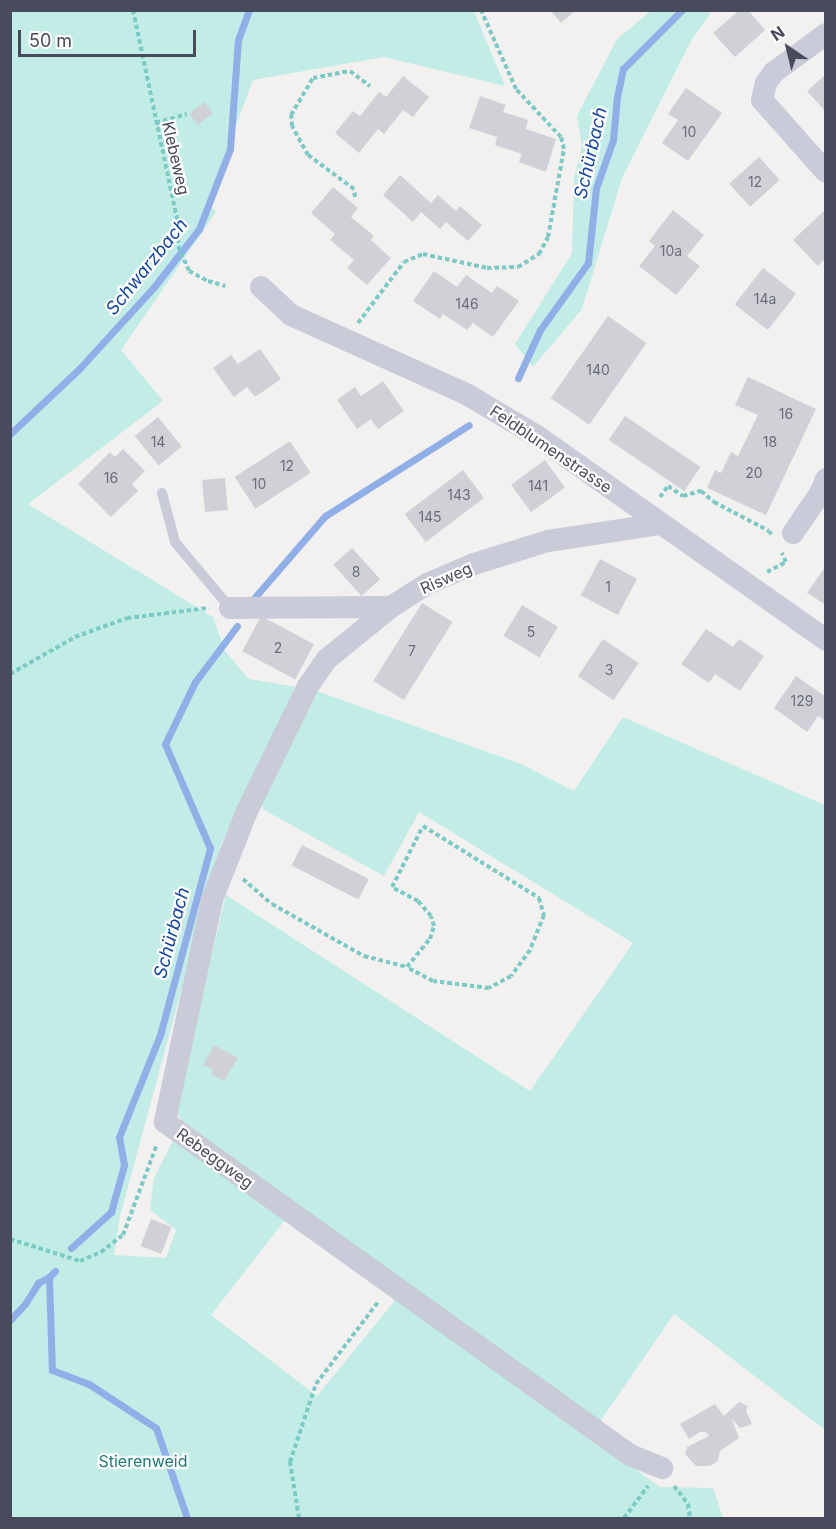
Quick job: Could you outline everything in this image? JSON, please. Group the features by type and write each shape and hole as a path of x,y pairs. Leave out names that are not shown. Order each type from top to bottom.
{"street":[{"path":"825,34 774,72 766,83 762,100 825,172"},
{"name":"Feldblumenstrasse","path":"261,287 291,315 468,394 537,436 659,513 825,640"},
{"path":"785,536 821,492 825,478"},
{"name":"Risweg","path":"391,607 427,584 446,576 548,541 659,513"},
{"path":"230,608 391,607"},
{"name":"Rebeggweg","path":"391,607 327,659 308,686 247,811 212,900 165,1122 630,1455 662,1468"}],"lane":[{"path":"162,493 175,542 230,608"}],"path":[{"name":"Klebeweg","path":"133,10 178,223 178,246 189,270 208,281 225,286"},
{"path":"357,326 362,315 404,262 423,254 487,268 518,267 539,254 548,237 564,149 561,136 516,89 482,10"},
{"path":"355,197 354,189 308,154 292,126 291,115 313,78 350,71 370,86"},
{"path":"156,123 187,114"},
{"path":"659,513 670,484 682,496 701,491 714,502 769,531 773,539 785,536 786,562 762,575"},
{"path":"10,674 75,637 127,618 196,608 230,608"},
{"path":"226,865 272,904 364,956 407,967 433,981 489,988 511,976 530,950 544,915 539,898 423,826 392,887 418,902 431,916 434,926 430,939 407,967"},
{"path":"10,1239 80,1262 123,1235 165,1122"},
{"path":"299,1518 290,1462 316,1384 391,1284"},
{"path":"624,1518 662,1468 688,1504 690,1518"}],"green space":[{"path":"652,10 712,11 691,41 622,178 582,309 533,367 515,344 572,253 574,177 582,146 577,116 617,39"},
{"name":"Stierenweid","path":"10,11 474,11 505,86 384,57 253,80 207,203 216,212 121,350 163,401 28,504 213,617 225,651 249,679 296,687 221,844 120,1216 114,1255 166,1258 176,1230 150,1210 154,1178 173,1141 285,1220 211,1315 317,1396 396,1299 660,1487 713,1488 723,1518 11,1518"},
{"path":"314,690 521,764 574,791 623,717 825,805 825,1430 674,1314 599,1423 186,1125 179,1117 175,1107 226,895 530,1091 633,943 419,812 384,876 264,810 259,798"}],"building":[{"path":"550,10 576,10 561,23"},
{"path":"739,10 748,10 765,30 735,57 713,33"},
{"path":"826,74 826,112 807,91"},
{"path":"403,76 429,97 413,117 403,110 384,134 378,129 359,153 335,133 353,111 360,116 379,92 386,97"},
{"path":"686,88 722,113 688,161 662,143 678,120 668,114"},
{"path":"480,96 506,105 503,112 528,120 526,129 556,139 546,172 519,162 522,154 495,145 497,137 469,128"},
{"path":"204,102 213,113 198,125 189,114"},
{"path":"759,157 780,180 750,207 729,184"},
{"path":"400,175 431,203 438,195 456,211 460,206 482,225 468,241 446,222 440,229 421,212 413,222 383,195"},
{"path":"333,187 358,208 351,217 374,236 371,240 391,258 367,285 347,268 354,260 330,240 335,234 311,213"},
{"path":"826,209 826,258 818,266 793,240"},
{"path":"673,210 704,235 687,256 700,266 676,295 639,266 655,246 649,241"},
{"path":"763,268 796,294 768,330 735,304"},
{"path":"434,271 457,287 466,275 492,293 497,286 519,301 493,337 473,323 467,330 443,314 440,319 413,301"},
{"path":"608,316 647,343 589,425 551,398"},
{"path":"260,349 281,379 255,397 247,387 234,397 213,368 231,355 238,364"},
{"path":"748,377 816,409 766,515 707,488 715,470 721,473 731,452 738,456 758,415 735,405"},
{"path":"383,381 404,411 378,429 371,419 357,429 337,400 355,387 361,396"},
{"path":"625,416 700,467 684,491 609,440"},
{"path":"158,417 182,447 159,465 135,436"},
{"path":"290,441 311,473 255,509 235,477"},
{"path":"123,449 145,471 132,484 138,491 111,517 78,484 110,452 115,457"},
{"path":"545,460 565,488 531,512 511,485"},
{"path":"463,470 484,498 426,542 405,514"},
{"path":"225,478 228,510 205,512 202,480"},
{"path":"352,548 380,579 362,596 333,565"},
{"path":"600,559 637,579 618,615 581,595"},
{"path":"826,566 826,605 807,593"},
{"path":"422,603 453,622 404,700 373,681"},
{"path":"522,605 558,627 539,657 503,636"},
{"path":"261,616 314,644 295,679 242,651"},
{"path":"706,629 733,647 739,639 764,656 740,691 715,674 709,683 681,664"},
{"path":"603,639 639,663 613,700 578,676"},
{"path":"796,676 826,697 826,721 818,716 807,732 774,708"},
{"path":"302,845 369,879 358,900 292,865"},
{"path":"214,1045 238,1058 224,1081 211,1074 213,1070 203,1065"},
{"path":"151,1219 172,1227 161,1254 141,1246"},
{"path":"739,1402 748,1406 746,1411 752,1424 740,1428 732,1419 739,1438 720,1451 718,1461 710,1466 696,1466 685,1454 687,1447 709,1436 706,1432 700,1432 689,1439 680,1424 715,1404 724,1416"}],"waterway":[{"name":"Schwarzbach","path":"10,434 79,369 154,287 199,229 230,149 238,40 249,10"},
{"name":"Schürbach","path":"518,378 540,330 588,263 596,188 613,140 617,97 623,69 682,10"},
{"name":"Schürbach","path":"255,597 325,516 469,425"},
{"name":"Schürbach","path":"71,1248 111,1212 124,1165 119,1137 160,1035 210,848 165,744 195,682 237,626"},
{"name":"Schürbach","path":"55,1271 49,1277 52,1370 89,1384 156,1428 187,1518"},
{"path":"10,1320 25,1304 38,1283 49,1277"}]}
